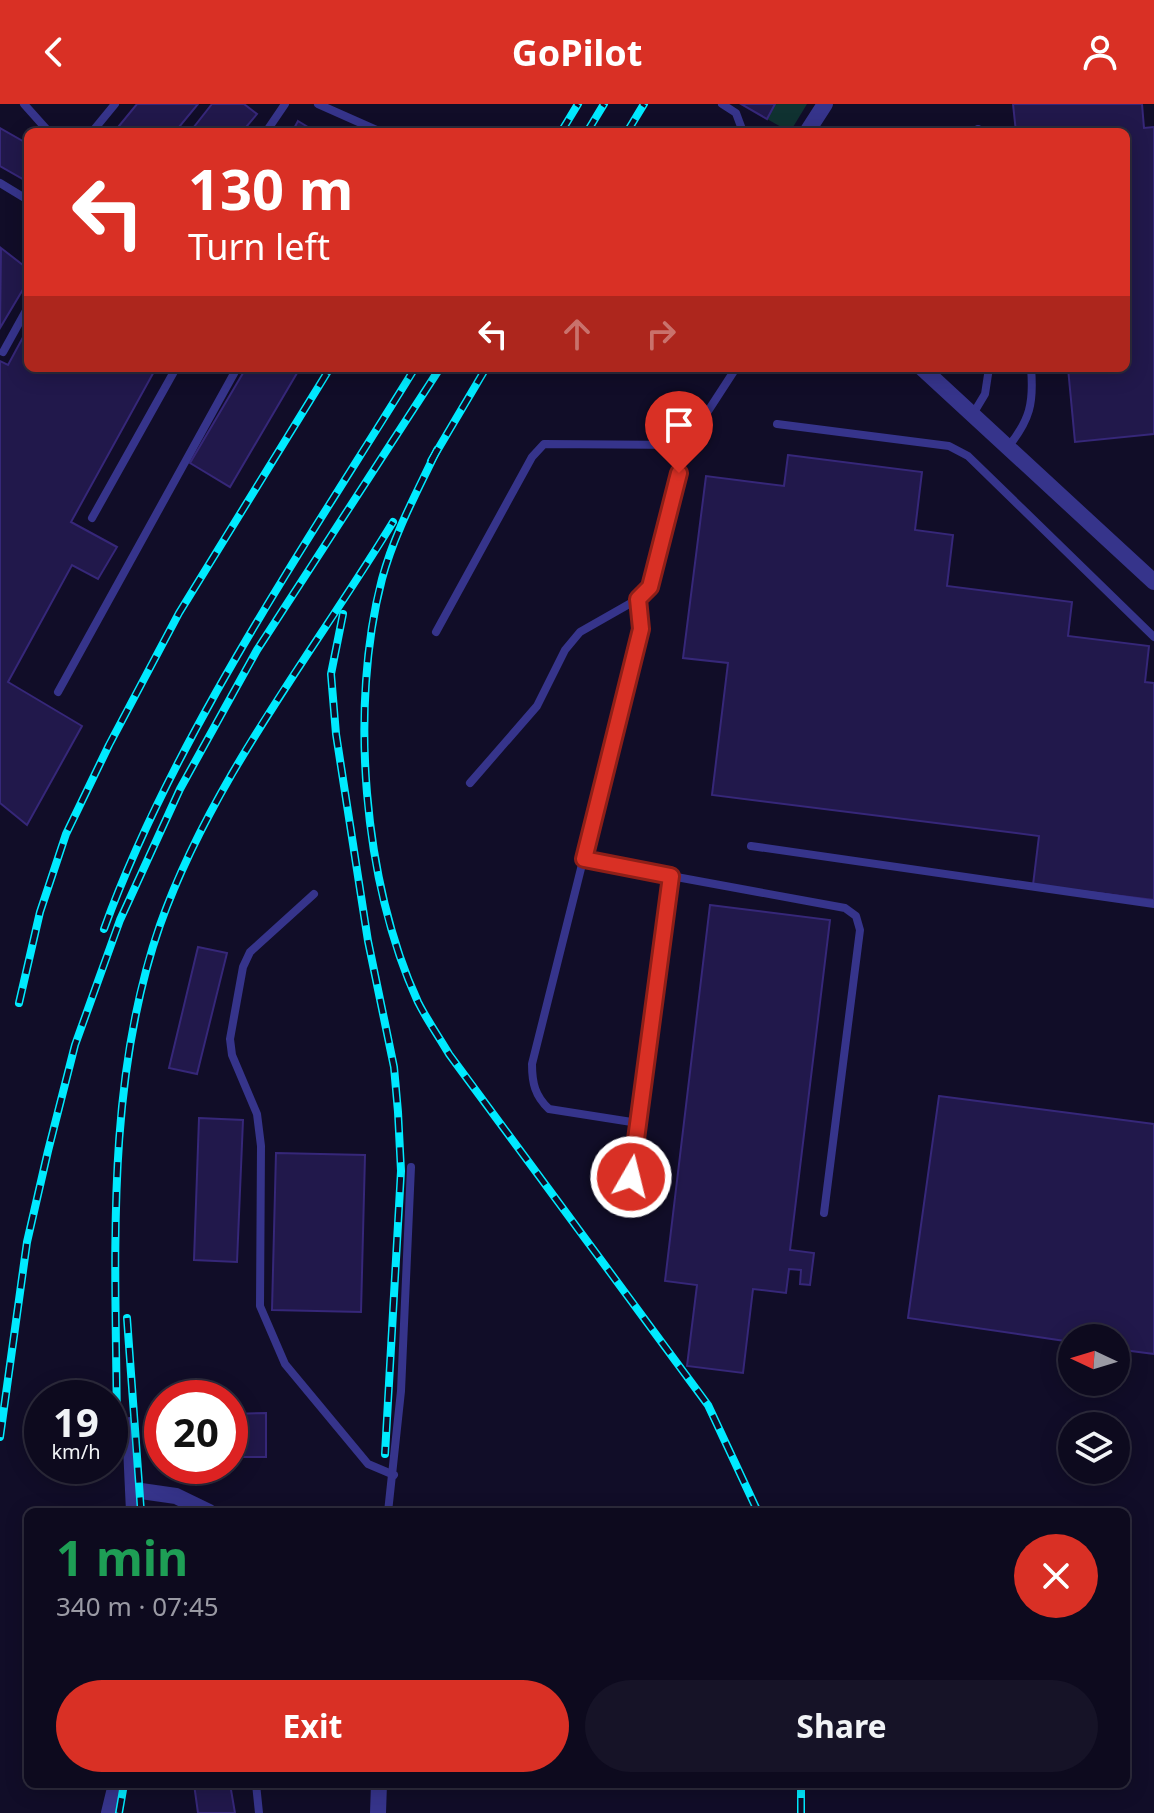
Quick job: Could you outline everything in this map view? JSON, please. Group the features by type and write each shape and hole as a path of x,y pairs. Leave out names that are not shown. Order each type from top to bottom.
{"street":[{"path":"810,128 825,104"},
{"path":"926,372 1154,582"},
{"path":"130,1425 134,1508"},
{"path":"134,1490 176,1496 201,1508"},
{"path":"109,1813 115,1788"},
{"path":"378,1813 379,1788"}],"lane":[{"path":"24,104 45,128"},
{"path":"95,128 115,104"},
{"path":"269,128 285,104"},
{"path":"318,104 372,128"},
{"path":"722,104 736,113 742,128"},
{"path":"0,183 24,198"},
{"path":"3,352 24,314"},
{"path":"92,518 174,372"},
{"path":"58,692 235,372"},
{"path":"470,783 537,706 565,650 580,632 638,599 650,587 686,445 733,372"},
{"path":"972,414 985,394 988,372"},
{"path":"1008,447 1025,426 1032,410 1031,372"},
{"path":"777,424 949,446 968,456 1154,637"},
{"path":"436,632 532,457 544,444 686,445"},
{"path":"638,599 641,629 532,1064 532,1081 539,1100 549,1109 638,1123"},
{"path":"751,846 1154,904"},
{"path":"584,859 845,908 856,916 860,930 824,1213"},
{"path":"631,1177 671,876"},
{"path":"314,894 250,952 243,967 230,1039 232,1055 257,1114 261,1146 260,1306 285,1364 368,1464 394,1475"},
{"path":"389,1508 394,1475 411,1167"},
{"path":"256,1788 259,1813"}],"green space":[{"path":"775,104 807,104 792,128 783,128 767,119"}],"building":[{"path":"137,104 198,104 178,128 117,128"},
{"path":"212,104 244,104 257,114 245,128 193,128"},
{"path":"741,104 775,104 767,119"},
{"path":"1013,104 1142,104 1144,128 1154,127 1154,434 1075,442 1068,372 1130,372 1130,128 1016,128"},
{"path":"298,121 309,128 294,128"},
{"path":"0,128 24,142 24,180 0,166"},
{"path":"1,248 24,266 24,288 0,328"},
{"path":"24,335 24,372 154,372 71,522 117,547 98,579 72,565 8,682 82,726 27,825 0,803 0,361 8,365"},
{"path":"244,372 298,372 230,487 190,463"},
{"path":"788,455 922,472 915,530 953,535 947,586 1072,602 1068,636 1149,646 1145,682 1154,683 1154,900 1033,885 1039,836 712,795 728,663 683,658 706,476 784,486"},
{"path":"710,905 830,920 790,1250 814,1253 810,1285 800,1284 801,1270 789,1269 786,1293 753,1289 743,1373 687,1366 697,1285 665,1281"},
{"path":"198,947 227,953 197,1074 169,1068"},
{"path":"939,1096 1154,1124 1154,1354 1130,1351 1130,1324 1058,1324 1058,1340 908,1318"},
{"path":"199,1118 243,1120 237,1262 194,1260"},
{"path":"276,1153 365,1155 361,1312 272,1310"},
{"path":"266,1413 266,1457 248,1457 248,1414"},
{"path":"195,1788 231,1788 235,1813 198,1813"}],"railway":[{"path":"563,128 578,104"},
{"path":"589,128 604,104"},
{"path":"629,128 644,104"},
{"path":"19,1003 40,912 66,834 109,745 179,613 328,372"},
{"path":"104,929 133,857 205,713 245,642 413,372"},
{"path":"0,1437 27,1242 48,1151 75,1045 120,920 180,789 257,650 437,372"},
{"path":"431,461 484,372"},
{"path":"437,450 406,513 387,562 372,628 366,682 364,737 367,793 374,849 399,955 418,1002 449,1054 708,1405 756,1508"},
{"path":"116,1380 115,1250 121,1118 129,1053 142,988 160,925 182,871 235,768 393,522"},
{"path":"343,614 331,674 336,734 368,941 394,1067 401,1171 385,1454"},
{"path":"127,1318 141,1508"},
{"path":"119,1813 123,1788"},
{"path":"801,1788 801,1813"}],"route":[{"path":"631,1177 671,876 584,859 641,629 638,599 650,587 679,473"}]}
